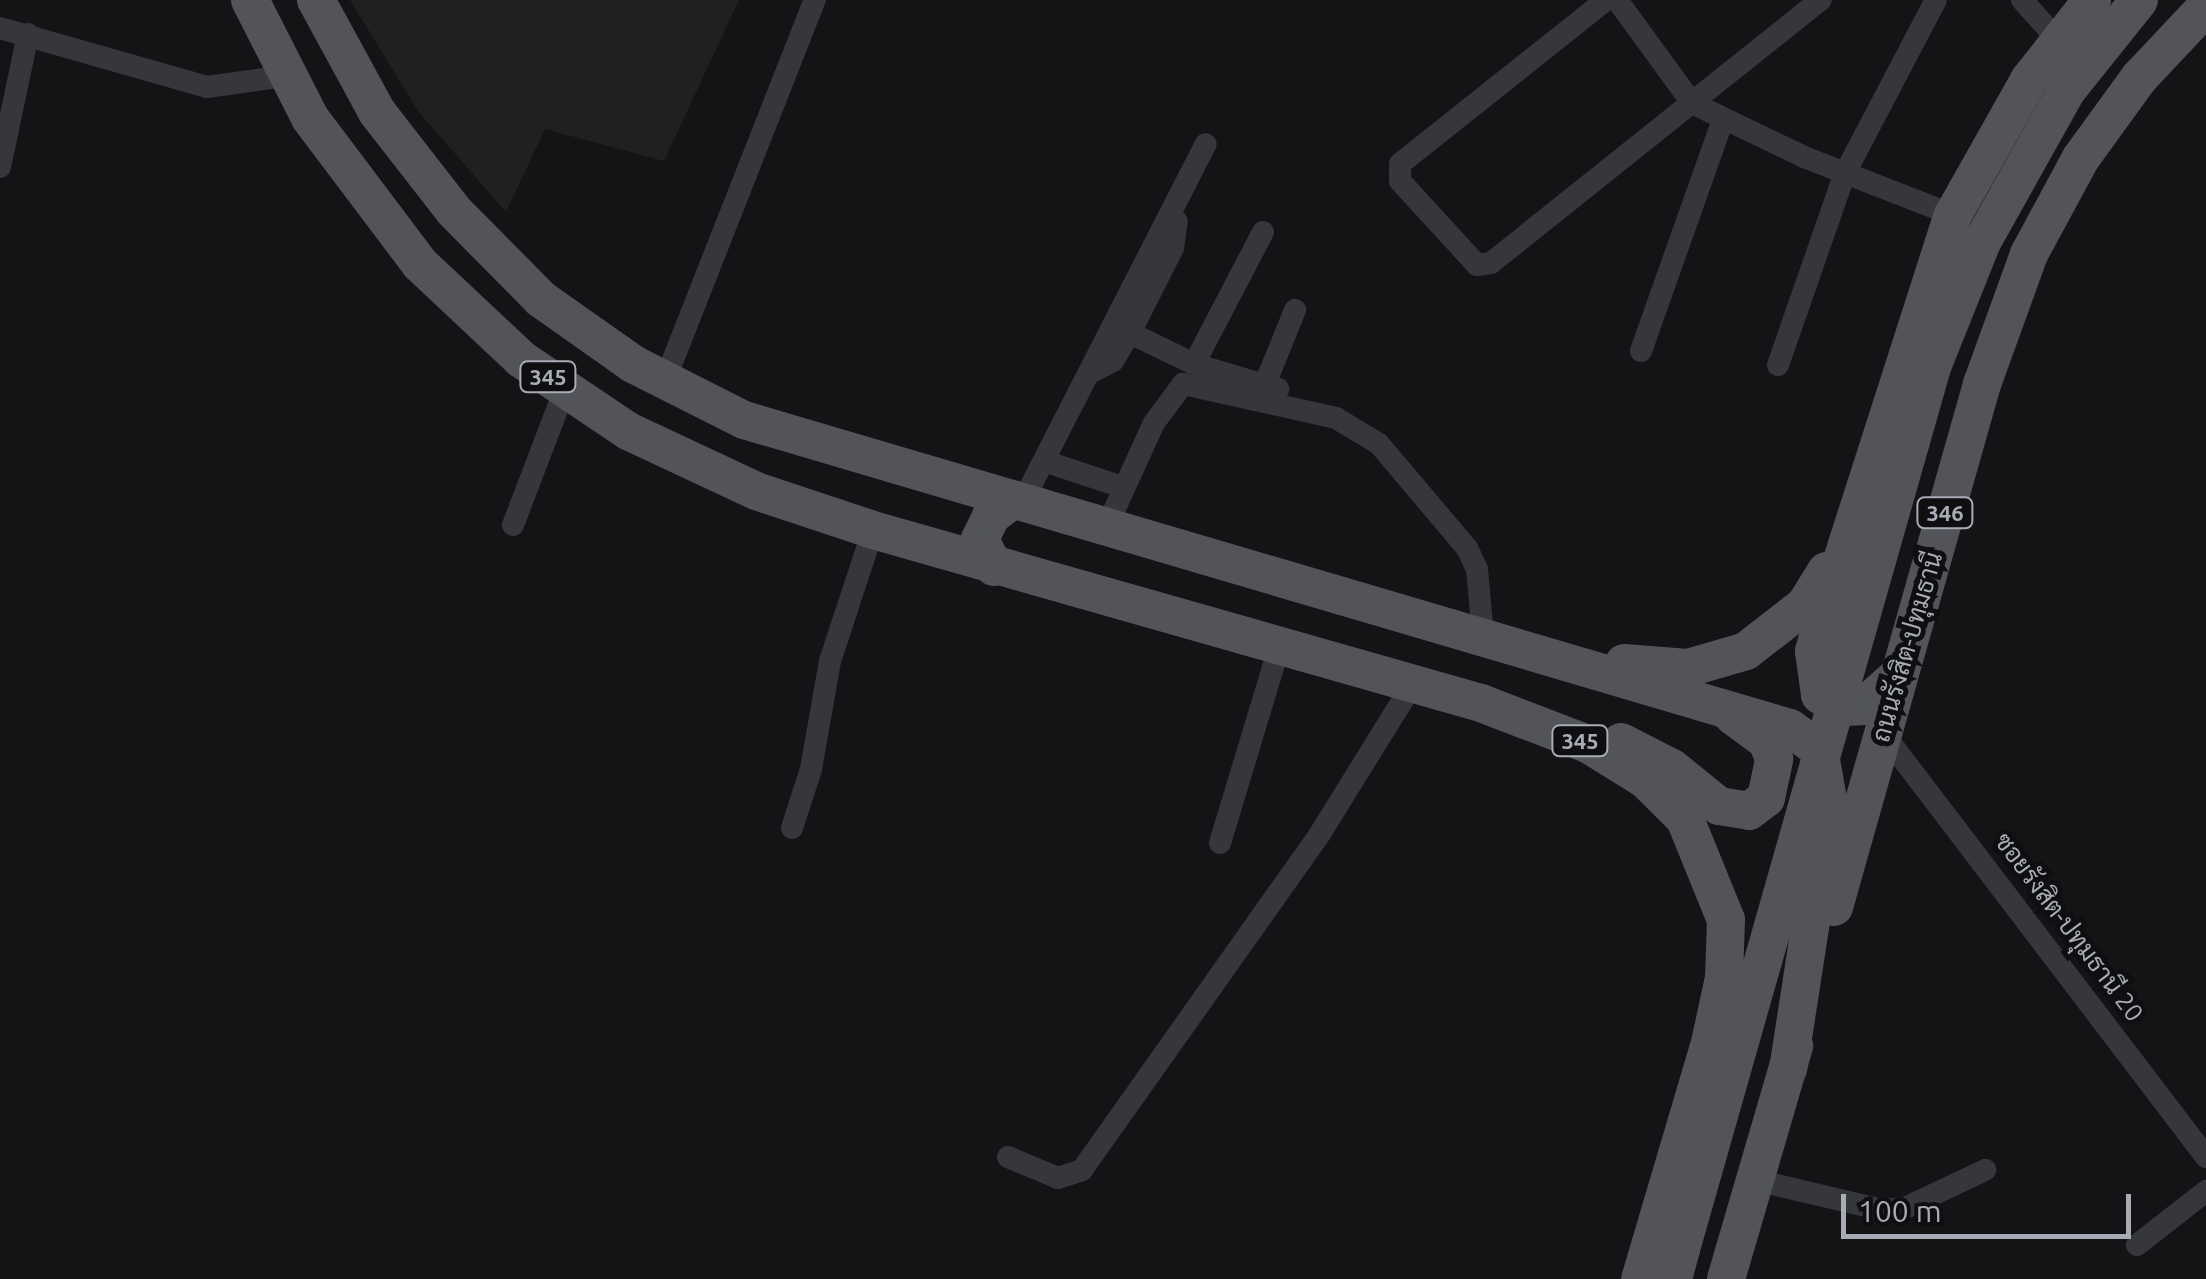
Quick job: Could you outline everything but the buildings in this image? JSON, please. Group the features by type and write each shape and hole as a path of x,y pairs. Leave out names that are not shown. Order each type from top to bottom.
{"main road":[{"name":"345","path":"250,0 284,76 343,168 420,264 521,359 662,449 873,530 1411,687 1481,703 1588,744 1646,780 1684,819 1726,920 1724,978 1710,1043 1640,1279"},
{"name":"345","path":"316,0 378,112 454,211 542,299 665,380 791,438 1107,526 1790,728 1819,750 1829,778 1788,1069"},
{"path":"1899,675 1864,706 1842,707 1820,695 1814,652 1852,519 1954,215 2058,41 2092,0"},
{"name":"ถนนรังสิต-ปทุมธานี","path":"1677,1264 1932,367 1982,242 2067,90 2140,0"},
{"name":"ถนนรังสิต-ปทุมธานี","path":"1726,1279 1982,384 2029,254 2086,150 2139,78 2206,7"},
{"path":"994,567 980,539 990,516 1017,502"},
{"path":"1547,656 1675,670 1709,666 1746,651 1805,605 1852,519"},
{"path":"1481,703 1638,749 1732,813 1749,811 1766,798 1775,777 1767,741 1724,711 1674,696"}],"street":[{"path":"665,380 814,0"},
{"path":"1606,0 1407,157 1400,181 1466,258 1484,268 1821,0"},
{"path":"1618,0 1692,103 1845,173 1954,215"},
{"path":"1778,364 1845,173 1936,0"},
{"path":"2022,0 2058,41"},
{"path":"0,28 207,87 284,76"},
{"path":"0,167 28,34"},
{"path":"1641,351 1723,120"},
{"path":"1017,502 1044,461 1206,144"},
{"path":"1090,372 1114,361 1130,333 1178,238 1176,209"},
{"path":"1194,364 1264,232"},
{"path":"1265,384 1295,310"},
{"path":"1130,333 1194,364 1265,384 1379,444 1434,501 1476,569 1483,636"},
{"path":"1107,526 1122,487 1183,384 1310,410"},
{"path":"513,525 565,389"},
{"path":"1044,461 1122,487"},
{"path":"792,828 811,769 830,661 873,530"},
{"path":"1220,843 1279,647"},
{"path":"1008,1157 1058,1178 1082,1170 1321,832 1411,687"},
{"name":"ซอยรังสิต-ปทุมธานี 20","path":"1883,733 2195,1122 2206,1157"},
{"path":"1756,1180 1884,1210 1905,1208 1985,1170"},
{"path":"2137,1244 2206,1191"}],"shaded area":[{"path":"350,0 739,0 664,161 545,129 506,212 418,111"}]}
